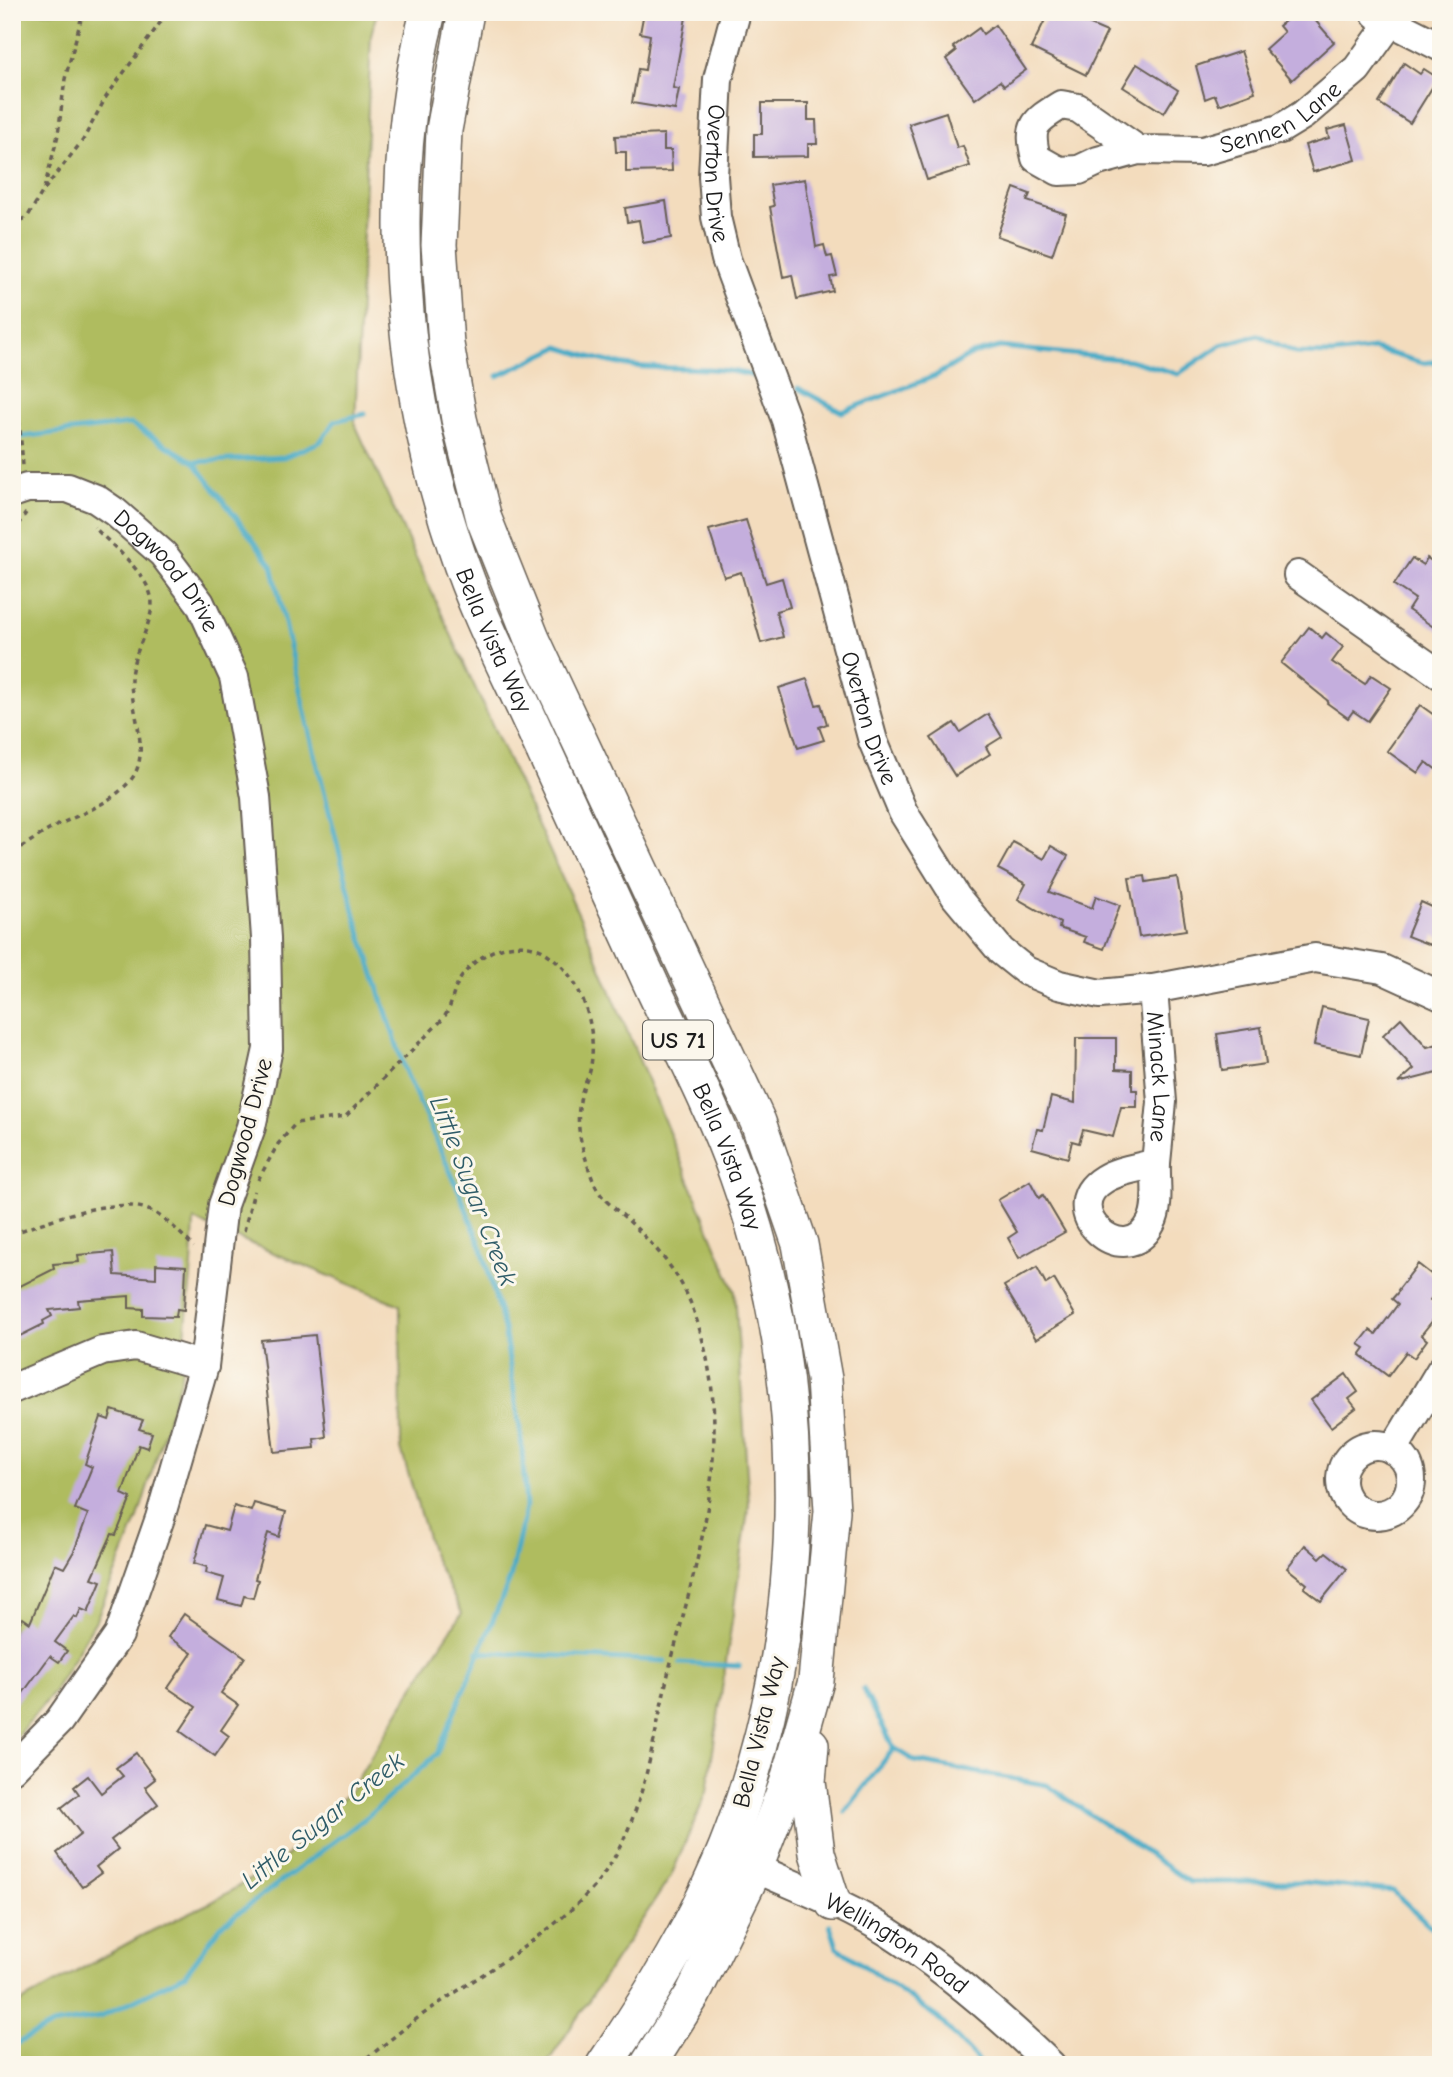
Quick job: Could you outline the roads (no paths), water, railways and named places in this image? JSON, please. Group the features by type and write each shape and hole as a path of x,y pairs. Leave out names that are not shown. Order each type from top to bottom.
{"main road":[{"name":"Bella Vista Way","path":"428,12 420,41 405,146 402,249 409,341 428,452 456,551 496,648 699,1086 737,1175 768,1276 786,1379 793,1480 789,1584 781,1653 768,1718 738,1817 686,1933 648,2000 604,2065"},
{"name":"Bella Vista Way","path":"466,12 444,130 439,245 446,344 459,419 484,519 532,639 758,1122 800,1244 824,1379 832,1511 816,1681 787,1784 755,1868 693,1994 648,2065"},
{"path":"816,1681 808,1782 817,1853 833,1903"}],"street":[{"name":"Overton Drive","path":"736,12 718,79 713,176 716,217 726,259 786,420 873,741 898,800 956,897 1000,951 1027,971 1059,985 1100,994 1153,989 1315,958 1381,970 1441,996"},
{"path":"1388,15 1441,47"},
{"name":"Sennen Lane","path":"1138,150 1203,151 1280,129 1303,116 1357,69 1388,15"},
{"name":"Dogwood Drive","path":"12,493 27,488 68,488 96,499 163,554 200,603 234,677 256,797 265,938 268,1049 251,1127 223,1205 204,1366 160,1518 119,1635 59,1721 12,1769"},
{"path":"1298,575 1441,675"},
{"name":"Minack Lane","path":"1153,989 1162,1102 1156,1163"},
{"path":"12,1389 102,1351 136,1346 204,1366"},
{"path":"1393,1450 1441,1370"},
{"name":"Wellington Road","path":"723,1853 833,1903 888,1932 952,1978 1051,2065"}],"waterway":[{"path":"798,388 842,412 935,376 972,354 1000,347 1130,360 1178,374 1221,345 1258,335 1296,353 1333,354 1374,349 1423,363 1441,361"},
{"path":"498,376 559,347 623,365 724,370 754,376"},
{"path":"194,462 284,457 320,442 335,421 365,414"},
{"name":"Little Sugar Creek","path":"12,438 131,424 194,462 272,565 308,726 356,919 406,1073 482,1249 504,1329 521,1435 526,1507 510,1579 437,1754 367,1817 221,1926 185,1975 100,2017 52,2025 12,2046"},
{"path":"478,1652 665,1661"},
{"path":"680,1663 739,1666"},
{"path":"863,1689 894,1748 915,1761 1047,1785 1189,1882 1302,1882 1393,1891 1441,1936"},
{"path":"845,1812 894,1748"},
{"path":"830,1925 837,1947 938,2018 982,2065"}]}
